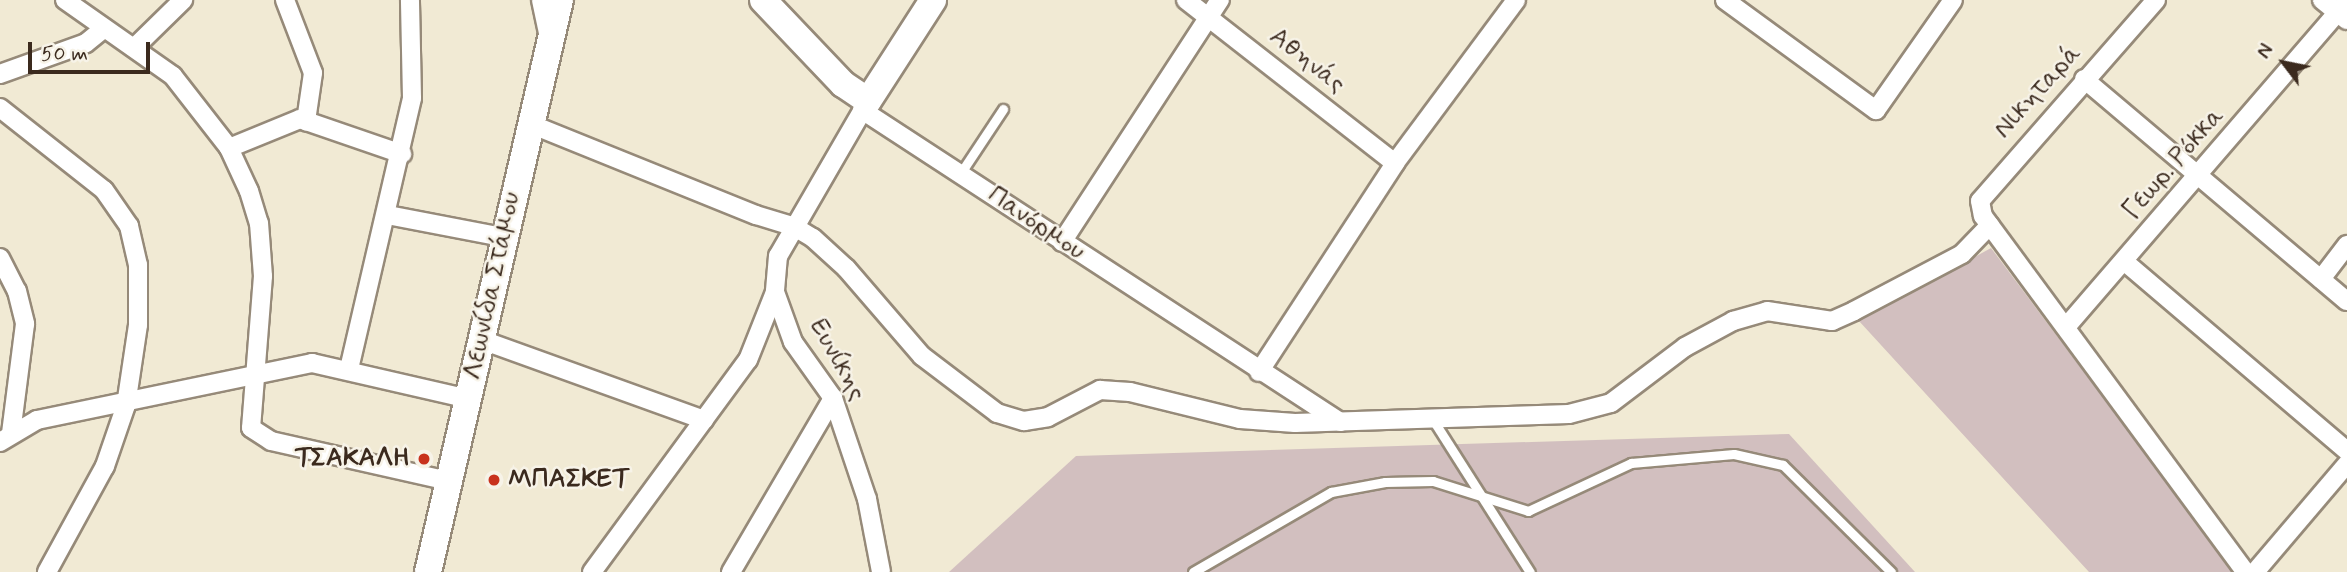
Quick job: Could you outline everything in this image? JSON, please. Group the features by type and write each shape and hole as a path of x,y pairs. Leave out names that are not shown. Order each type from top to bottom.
{"main road":[{"name":"Λεωνίδα Στάμου","path":"428,572 469,399 528,123 560,0"},
{"name":"Πανόρμου","path":"763,0 862,102"},
{"path":"862,102 915,0"},
{"path":"862,102 933,0"}],"street":[{"path":"65,0 102,30 134,48 173,76 229,149 258,222 263,276 250,420 258,435 448,481"},
{"path":"134,48 183,0"},
{"path":"285,0 313,72 306,121"},
{"path":"349,369 402,155 414,67 410,0"},
{"path":"541,0 550,40"},
{"name":"Αθηνάς","path":"1186,0 1395,163"},
{"path":"1062,242 1220,0"},
{"path":"1259,372 1395,163 1516,0"},
{"path":"1730,1 1876,110 1953,0"},
{"name":"Νικηταρά","path":"1990,226 1980,201 1989,187 2156,0"},
{"path":"2322,0 2344,11"},
{"name":"Γεωρ. Ρόκκα","path":"2066,327 2344,11"},
{"path":"0,74 86,43 102,30"},
{"path":"2084,79 2201,175 2347,301"},
{"name":"Πανόρμου","path":"862,102 960,174 1259,372 1341,423"},
{"name":"Ευνίκης","path":"862,102 778,256 775,292 793,342 833,398 867,499 881,572"},
{"path":"0,108 104,190 129,226 138,265 138,325 125,405 105,466 47,572"},
{"path":"229,149 290,121 306,121 402,155"},
{"path":"528,123 793,226 846,268 922,356 997,413 1024,421 1048,417 1100,390 1130,392 1240,419 1341,423 1569,414 1611,403 1685,347 1733,321 1767,311 1832,321 1962,254 1990,226 2245,572"},
{"path":"388,215 502,237"},
{"path":"2321,279 2347,245"},
{"path":"0,258 17,291 25,324 5,438"},
{"path":"2125,262 2347,451"},
{"path":"592,572 748,360 775,292"},
{"path":"482,340 704,420"},
{"path":"5,438 37,420 125,405 312,363 349,369 469,399"},
{"path":"731,572 833,398"},
{"path":"2255,572 2347,464"}],"lane":[{"path":"960,174 1003,109"},
{"path":"1433,419 1481,499 1530,572"},
{"path":"1193,572 1331,492 1385,482 1433,481 1481,499 1528,511 1631,463 1734,454 1764,458 1783,465 1805,482 1891,572"}],"shaded area":[{"path":"1991,248 2238,572 2089,572 1859,321"},
{"path":"1789,434 1915,572 949,572 1076,456"}],"place":[{"name":"ΤΣΑΚΑΛΗ","path":"424,459"},
{"name":"ΜΠΑΣΚΕΤ","path":"494,480"}]}
